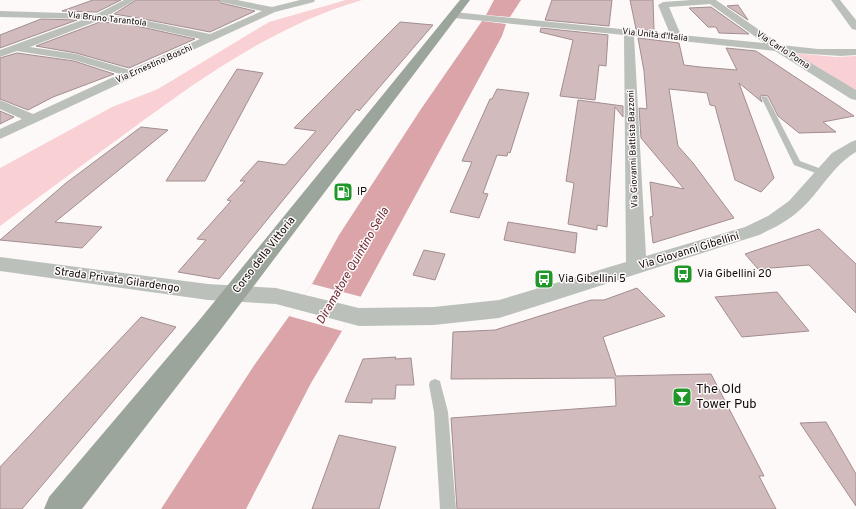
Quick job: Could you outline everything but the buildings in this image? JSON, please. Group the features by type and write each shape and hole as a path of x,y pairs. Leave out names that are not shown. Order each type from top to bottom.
{"main road":[{"name":"Corso della Vittoria","path":"61,509 210,325 465,0"}],"street":[{"path":"0,54 98,17 131,0"},
{"path":"224,0 272,10"},
{"name":"Via Ernestino Boschi","path":"0,135 272,10 311,0"},
{"path":"835,0 856,27"},
{"path":"677,37 663,5 712,1"},
{"name":"Via Carlo Poma","path":"712,1 778,48 856,96"},
{"name":"Via Bruno Tarantola","path":"0,14 59,14 98,17 151,24 212,38"},
{"name":"Via Unità d'Italia","path":"454,15 818,52 856,52"},
{"name":"Via Giovanni Battista Bazzoni","path":"629,32 636,266"},
{"path":"0,46 76,57 132,74"},
{"path":"0,104 33,119"},
{"name":"Via Giovanni Gibellini","path":"234,293 276,296 350,316 359,317 434,316 499,309 636,266 752,232 775,220 795,205 838,156 856,145"},
{"name":"Strada Privata Gilardengo","path":"0,264 208,292 234,293"}],"lane":[{"path":"764,97 797,163 824,173"},
{"path":"434,385 441,412 448,509"}],"shaded area":[{"path":"346,0 362,0 329,11 298,24 238,56 180,94 0,226 0,168 112,107 158,89 269,22"},
{"path":"793,53 836,57 856,56 856,93"}],"water":[{"path":"494,0 521,0 510,17 486,15"},
{"name":"Diramatore Quintino Sella","path":"482,21 506,24 502,36 342,331 311,383 246,509 161,509 253,367 312,284 339,235 421,109"}],"pier":[{"path":"312,284 362,297 342,331 289,316"}],"place":[{"name":"IP","path":"343,192"},
{"name":"Via Gibellini 20","path":"683,274"},
{"name":"Via Gibellini 5","path":"544,279"},
{"name":"The Old Tower Pub","path":"682,397"}]}
